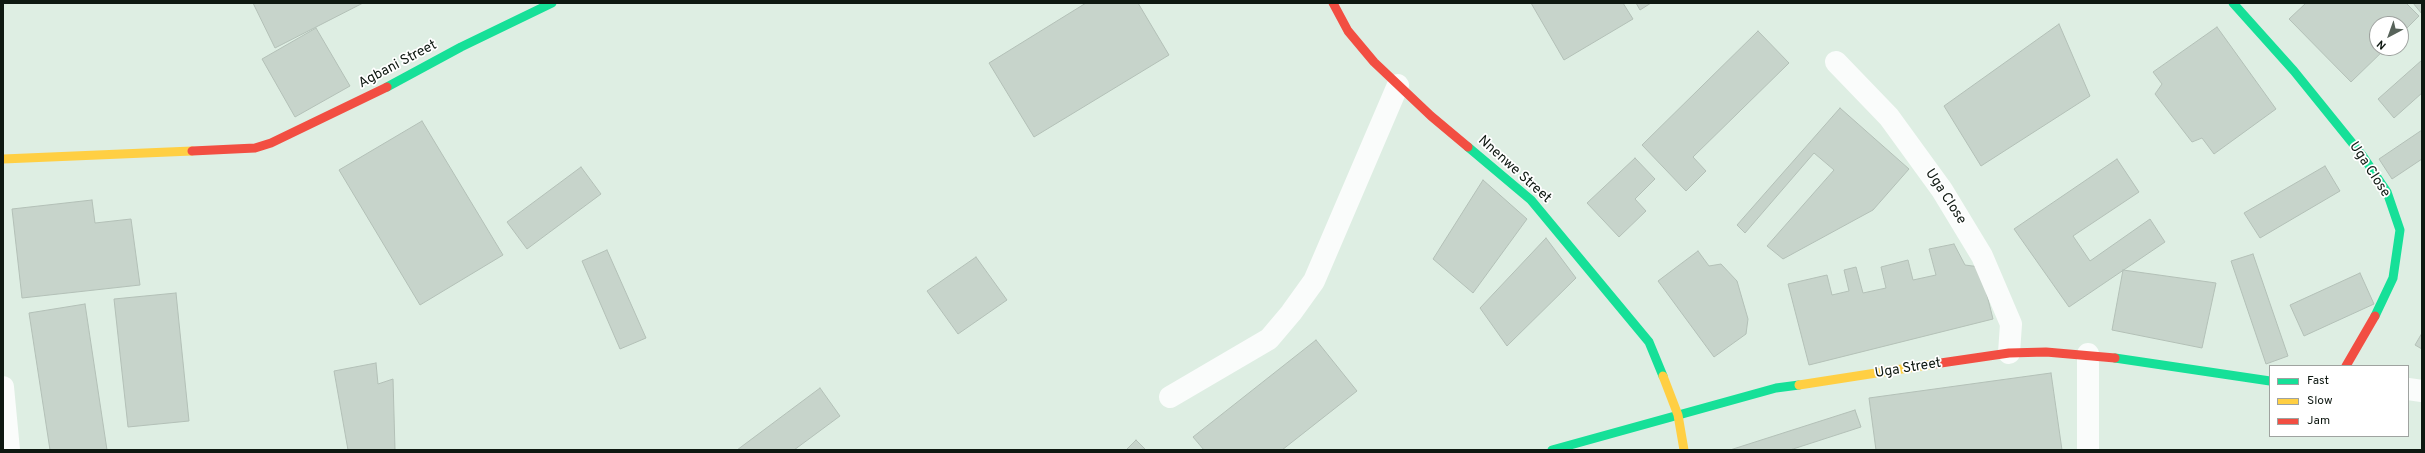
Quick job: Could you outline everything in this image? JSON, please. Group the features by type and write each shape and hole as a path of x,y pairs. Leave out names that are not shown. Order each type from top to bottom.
{"street":[{"name":"Agbani Street","path":"3,159 255,148 271,143 379,92 461,47 552,3"},
{"name":"Nnenwe Street","path":"1333,3 1348,31 1374,62 1431,116 1531,200 1649,342 1678,415 1684,450"},
{"name":"Uga Close","path":"2233,3 2294,71 2362,155 2387,192 2400,230 2393,278 2373,321 2347,365"},
{"name":"Uga Close","path":"1836,62 1889,117 1942,190 1982,256 2012,324 2009,353"},
{"path":"1170,397 1269,339 1291,313 1314,281 1398,85"},
{"name":"Uga Street","path":"1552,450 1776,388 2009,353 2046,352 2088,354 2269,381"},
{"path":"2088,354 2088,450"},
{"path":"3,387 9,450"},
{"path":"2409,389 2422,391"}],"building":[{"path":"253,3 363,3 275,48"},
{"path":"1086,3 1138,3 1169,55 1034,137 989,63"},
{"path":"1531,3 1623,3 1633,19 1564,60"},
{"path":"1636,3 1651,3 1640,10"},
{"path":"2306,3 2406,3 2419,16 2409,26 2409,16 2369,16 2369,56 2378,56 2351,82 2289,19"},
{"path":"2413,3 2422,3 2422,14"},
{"path":"2059,24 2090,96 1981,166 1944,106"},
{"path":"2217,27 2276,109 2214,154 2202,138 2192,142 2155,94 2162,84 2153,72"},
{"path":"316,28 350,86 295,117 262,59"},
{"path":"1758,31 1789,63 1693,157 1706,171 1686,191 1642,145"},
{"path":"2422,60 2422,93 2394,118 2378,99"},
{"path":"1840,108 1909,169 1873,210 1783,259 1767,246 1834,170 1814,153 1745,233 1737,225"},
{"path":"422,121 503,255 420,305 339,170"},
{"path":"2422,130 2422,159 2392,179 2379,159"},
{"path":"1635,158 1655,179 1635,199 1646,211 1619,237 1587,203"},
{"path":"2117,159 2139,192 2073,236 2090,261 2150,219 2165,242 2069,307 2014,229"},
{"path":"2325,166 2340,191 2260,238 2244,213"},
{"path":"581,167 601,194 527,249 507,222"},
{"path":"1483,180 1527,219 1473,293 1433,259"},
{"path":"92,200 95,223 131,219 140,285 22,298 12,209"},
{"path":"1546,238 1576,278 1507,346 1480,308"},
{"path":"1954,244 1965,265 1980,267 1993,319 1809,365 1788,284 1827,275 1832,295 1849,291 1844,270 1856,267 1863,293 1886,288 1881,267 1908,260 1913,280 1936,275 1929,249"},
{"path":"607,250 646,338 620,349 582,261"},
{"path":"1698,251 1709,266 1721,264 1737,281 1748,319 1746,334 1714,357 1658,281"},
{"path":"2253,254 2288,356 2266,364 2231,261"},
{"path":"976,257 1007,300 958,334 927,291"},
{"path":"2123,270 2216,283 2202,348 2112,330"},
{"path":"2360,273 2374,304 2304,336 2290,305"},
{"path":"176,293 189,421 128,427 114,299"},
{"path":"85,304 107,450 50,450 29,313"},
{"path":"2422,333 2422,349 2415,345"},
{"path":"1316,340 1357,391 1282,450 1204,450 1193,437"},
{"path":"376,363 378,384 393,379 395,450 348,450 334,371"},
{"path":"2051,373 2062,450 1876,450 1869,398"},
{"path":"820,388 840,416 794,450 737,450"},
{"path":"1855,410 1861,427 1790,450 1730,450"},
{"path":"1136,440 1146,450 1126,450"}],"traffic: fast":[{"path":"387,87 461,47 552,3"},
{"path":"2233,3 2294,71 2362,155 2387,192 2400,230 2393,278 2375,316"},
{"path":"1468,147 1531,200 1649,342 1663,376"},
{"path":"2115,358 2269,381"},
{"path":"1552,450 1776,388 1799,385"}],"traffic: slow":[{"path":"3,159 192,151"},
{"path":"1799,385 1934,364"},
{"path":"1663,376 1678,415 1684,450"}],"traffic: jam":[{"path":"1333,3 1348,31 1374,62 1431,116 1468,147"},
{"path":"192,151 255,148 271,143 387,87"},
{"path":"2347,365 2375,316"},
{"path":"1934,364 2009,353 2046,352 2115,358"}]}
